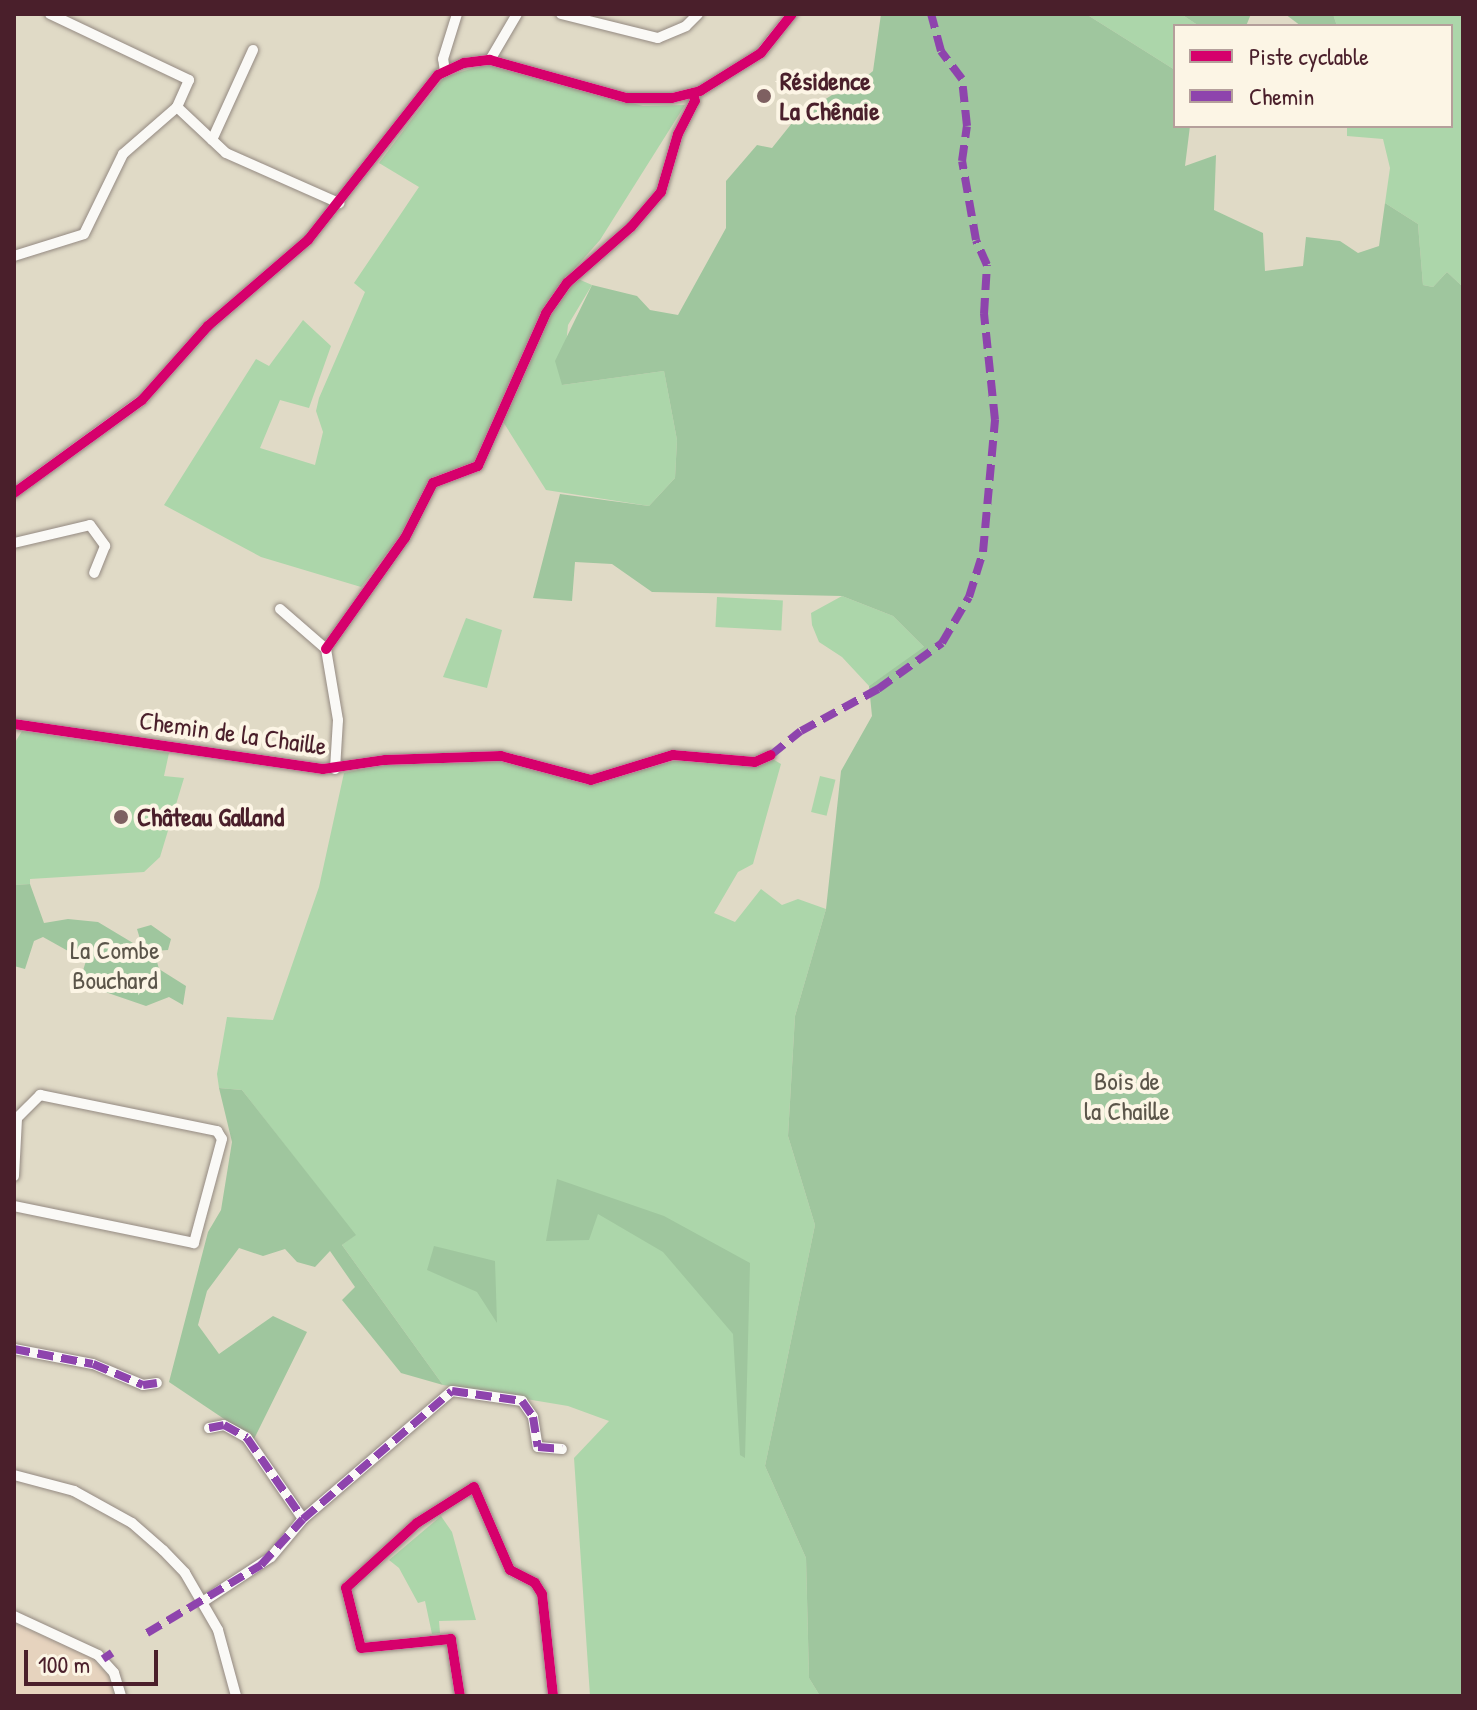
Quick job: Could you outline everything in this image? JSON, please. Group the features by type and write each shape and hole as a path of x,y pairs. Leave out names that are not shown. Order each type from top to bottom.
{"street":[{"path":"14,256 84,234 123,154 177,107 189,80 50,14"},
{"path":"445,71 443,59 457,14"},
{"path":"490,60 517,14"},
{"path":"561,14 658,38 686,26 698,14"},
{"path":"14,493 142,400 208,326 308,240 445,71 490,60 627,98 693,93 761,53 792,14"},
{"path":"212,140 253,50"},
{"path":"326,649 405,538 433,483 478,466 546,313 567,283 631,227 661,192 678,134 695,101 693,93"},
{"path":"177,107 226,153 339,203"},
{"path":"14,543 90,525 105,546 94,573"},
{"path":"280,609 326,649 338,720 335,769"},
{"name":"Chemin de la Chaille","path":"14,724 335,769 385,760 501,756 591,780 673,755 755,762 771,755"},
{"path":"14,1176 17,1118 40,1095 217,1131 222,1139 194,1243 14,1206"},
{"path":"14,1349 93,1364 143,1385 157,1383"},
{"path":"204,1601 261,1565 303,1519 452,1391 522,1401 533,1417 538,1447 562,1449"},
{"path":"209,1428 224,1425 247,1438 303,1519"},
{"path":"14,1475 74,1491 132,1523 185,1573 204,1601 218,1630 236,1696"},
{"path":"460,1696 451,1639 361,1648 346,1588 417,1523 474,1487 510,1570 535,1583 542,1594 553,1696"},
{"path":"14,1616 98,1655 114,1673 121,1696"}],"shaded area":[{"path":"14,1623 91,1657 108,1675 114,1696 14,1696"}],"green space":[{"name":"Bois de la Chaille","path":"881,14 1086,14 1173,69 1173,128 1190,128 1185,166 1216,155 1214,210 1263,233 1265,271 1303,266 1306,237 1340,241 1358,253 1379,246 1385,203 1418,224 1423,285 1433,287 1447,272 1463,287 1463,1696 820,1696 809,1678 806,1558 765,1466 815,1225 788,1136 795,1016 826,909 841,771 872,716 869,686 924,647 893,616 842,596 652,592 612,564 575,562 572,601 533,598 560,494 649,506 675,478 677,440 664,371 562,385 555,361 592,285 637,296 650,310 678,315 726,228 726,181 757,145 772,148 796,118 832,95 846,93 873,71"},
{"path":"1086,14 1181,14 1196,24 1173,24 1173,69"},
{"path":"1181,14 1251,14 1247,24 1196,24"},
{"path":"1285,14 1333,14 1336,24 1298,24"},
{"path":"1333,14 1463,14 1463,287 1447,272 1433,287 1423,285 1418,224 1385,203 1390,168 1383,139 1347,136 1347,128 1453,128 1453,24 1336,24"},
{"path":"487,64 643,106 685,105 600,240 569,275 592,285 568,325 562,385 664,371 677,440 675,478 649,506 546,490 500,417 475,464 433,477 402,534 361,587 261,557 164,505 256,359 269,366 303,320 331,346 309,408 280,400 260,448 315,465 323,432 316,411 319,398 365,292 354,283 419,187 379,163 444,77"},
{"path":"842,596 893,616 925,648 869,686 842,657 819,642 812,625 811,613"},
{"path":"717,597 783,600 781,630 715,627"},
{"path":"466,618 502,630 487,688 443,677"},
{"path":"22,731 169,753 164,776 184,778 160,857 144,872 30,879 30,884 14,885 14,744"},
{"path":"688,757 771,758 781,764 753,864 738,872 714,913 735,922 761,889 782,905 798,899 826,909 795,1016 788,1136 815,1225 765,1466 806,1558 809,1678 820,1696 590,1696 574,1458 609,1421 568,1406 443,1385 342,1245 355,1235 242,1090 219,1088 217,1074 227,1017 273,1020 319,887 344,773 386,764 502,760 595,783"},
{"path":"820,776 836,780 827,816 811,812"},
{"name":"La Combe Bouchard","path":"30,884 44,923 68,919 98,922 143,949 137,929 151,925 171,939 168,950 154,951 159,969 186,986 183,1005 169,997 146,1006 79,983 86,961 43,937 34,941 25,969 14,966 14,885"},
{"path":"219,1088 242,1090 356,1235 342,1245 443,1385 401,1373 342,1300 355,1287 330,1251 315,1267 297,1262 285,1249 263,1256 239,1248 207,1291 198,1325 219,1354 273,1316 307,1332 254,1439 169,1382 208,1232 221,1210 232,1142"},
{"path":"557,1179 664,1216 750,1263 745,1458 740,1455 733,1334 663,1252 598,1214 589,1240 546,1241"},
{"path":"434,1246 495,1261 497,1323 477,1292 427,1270"},
{"path":"441,1516 452,1532 476,1620 439,1621 440,1633 432,1634 425,1601 418,1603 399,1568 389,1560"}],"marked path":[{"path":"771,755 801,731 878,689 942,643 969,597 983,552 995,420 984,314 987,265 976,240 962,161 967,126 962,79 941,51 931,14"},
{"path":"14,1349 93,1364 143,1385 157,1383"},
{"path":"147,1633 261,1565 303,1519 452,1391 522,1401 533,1417 538,1447 562,1449"},
{"path":"209,1428 224,1425 247,1438 303,1519"},
{"path":"103,1659 112,1653"}],"cycle path":[{"path":"14,493 142,400 208,326 308,240 438,75 464,63 490,60 627,98 672,98 700,91 761,53 792,14"},
{"path":"326,649 405,538 433,483 478,466 546,313 567,283 631,227 661,192 678,134 695,101 693,93"},
{"path":"14,724 323,769 385,760 501,756 591,780 673,755 755,762 771,755"},
{"path":"460,1696 451,1639 361,1648 346,1588 417,1523 474,1487 510,1570 535,1583 542,1594 553,1696"}],"place":[{"name":"Résidence La Chênaie","path":"764,96"},
{"name":"Château Galland","path":"121,817"}]}
